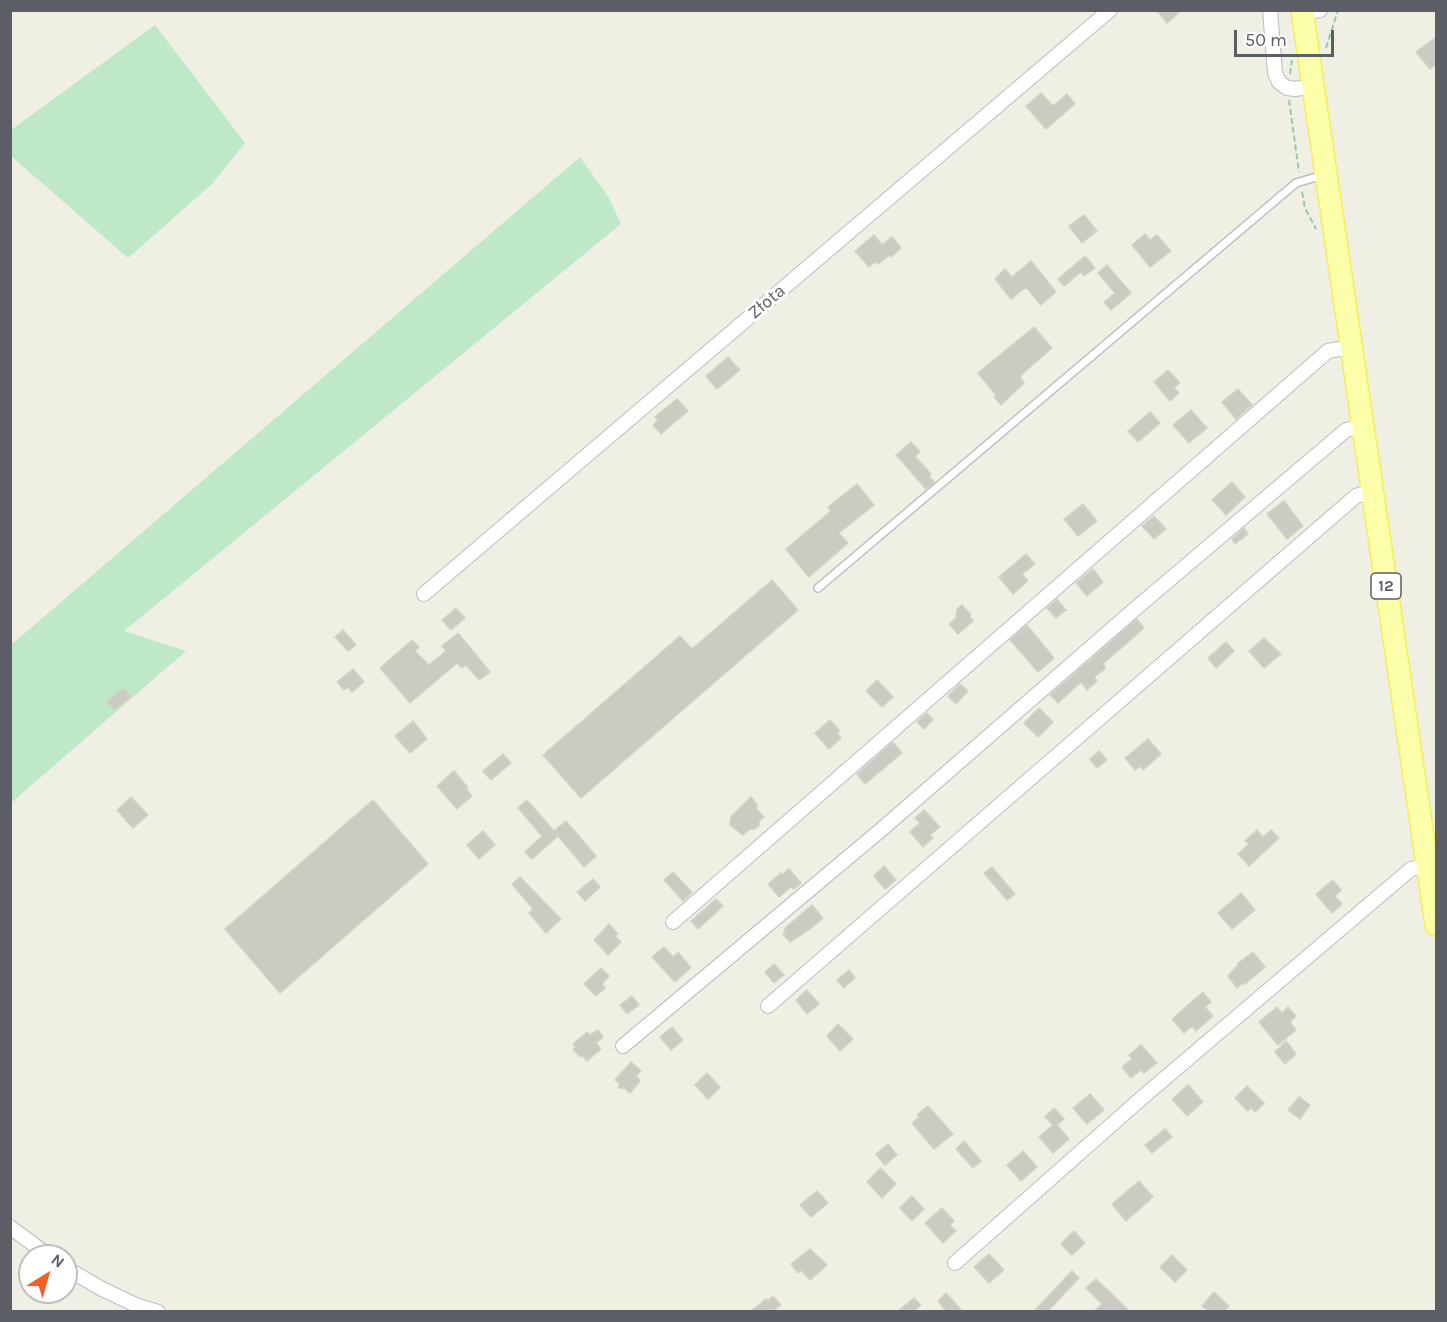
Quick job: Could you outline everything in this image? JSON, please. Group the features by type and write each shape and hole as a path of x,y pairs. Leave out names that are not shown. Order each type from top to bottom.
{"main road":[{"name":"12","path":"1308,11 1313,86 1437,925"}],"street":[{"name":"Złota","path":"424,594 1110,10"},
{"path":"1270,10 1275,73 1280,82 1287,88 1294,89 1313,86"},
{"path":"673,922 1328,351 1351,347"},
{"path":"623,1046 882,829 1135,609 1346,430 1363,426"},
{"path":"768,1006 1356,496 1372,491"},
{"path":"955,1263 1152,1088 1393,885 1411,870 1428,865"},
{"path":"10,1227 33,1244"},
{"path":"78,1275 102,1290 138,1306 158,1311"}],"lane":[{"path":"818,588 1296,183 1326,174"}],"green space":[{"path":"155,25 245,143 212,184 128,258 11,156 11,130"},
{"path":"580,157 609,198 621,224 124,631 186,651 11,803 11,645"}],"building":[{"path":"1157,10 1182,10 1167,23"},
{"path":"1437,36 1437,64 1430,69 1416,52"},
{"path":"1041,93 1053,106 1067,94 1075,104 1046,129 1026,106"},
{"path":"1084,215 1097,231 1082,243 1069,226"},
{"path":"1145,234 1150,240 1157,235 1171,251 1150,267 1132,245"},
{"path":"874,235 882,245 892,237 901,248 891,257 889,255 878,264 876,261 869,267 855,251"},
{"path":"1085,256 1095,268 1084,276 1081,272 1064,286 1058,279"},
{"path":"1031,261 1056,292 1041,305 1026,287 1011,299 995,279 1005,269 1012,277"},
{"path":"1107,265 1131,293 1111,310 1104,302 1115,293 1098,273"},
{"path":"1034,327 1052,348 1020,376 1024,383 1001,405 978,373"},
{"path":"728,357 740,370 717,389 706,376"},
{"path":"1168,370 1180,383 1174,388 1179,393 1170,401 1154,382"},
{"path":"1238,389 1252,405 1236,419 1222,402"},
{"path":"677,399 688,411 661,434 653,425 658,420 655,417"},
{"path":"1191,410 1207,428 1189,443 1173,425"},
{"path":"1150,412 1160,423 1138,442 1128,431"},
{"path":"911,442 920,452 915,456 931,474 929,476 934,482 926,489 896,455"},
{"path":"1232,482 1245,497 1226,515 1212,500"},
{"path":"857,484 874,505 839,533 848,543 809,577 786,549 831,511 828,507"},
{"path":"1284,501 1303,526 1287,539 1267,514"},
{"path":"1083,504 1097,521 1078,536 1064,519"},
{"path":"1154,516 1166,529 1154,539 1142,526"},
{"path":"1244,528 1248,534 1235,544 1232,539"},
{"path":"1026,554 1035,564 1022,574 1028,581 1013,594 999,577"},
{"path":"1093,569 1103,582 1087,596 1076,583"},
{"path":"772,580 798,610 581,798 543,755 680,636 692,649"},
{"path":"1057,599 1066,610 1056,618 1047,608"},
{"path":"962,605 973,621 958,634 949,624 956,618 957,609"},
{"path":"456,608 465,618 451,630 442,620"},
{"path":"1137,619 1144,628 1104,663 1105,669 1094,677 1097,681 1087,690 1081,682 1058,703 1050,695"},
{"path":"1027,625 1054,658 1038,672 1010,640"},
{"path":"343,630 356,645 348,651 335,637"},
{"path":"458,633 490,672 479,680 466,665 462,668 457,663 410,703 380,668 412,640 419,647 415,651 429,665 446,651 442,646"},
{"path":"1264,638 1281,654 1264,668 1249,651"},
{"path":"1226,642 1234,651 1216,668 1208,658"},
{"path":"353,669 364,682 352,692 348,687 344,690 337,682"},
{"path":"877,680 893,697 882,707 866,691"},
{"path":"960,684 968,691 956,704 948,696"},
{"path":"123,688 131,696 115,710 107,702"},
{"path":"1039,708 1053,722 1038,737 1024,723"},
{"path":"927,713 933,720 924,729 917,722"},
{"path":"830,720 840,731 837,733 841,738 829,749 815,733"},
{"path":"413,721 427,739 410,753 395,736"},
{"path":"1148,739 1161,754 1143,770 1140,766 1135,770 1125,758"},
{"path":"893,742 902,753 865,784 857,774"},
{"path":"1099,751 1107,760 1097,768 1090,759"},
{"path":"503,754 511,763 491,780 483,771"},
{"path":"454,771 472,796 457,809 437,786"},
{"path":"131,797 148,815 133,828 117,810"},
{"path":"751,797 758,806 756,808 764,817 759,821 759,826 743,835 730,825 731,817"},
{"path":"373,800 428,864 280,993 225,929"},
{"path":"527,800 554,831 566,821 596,856 584,867 558,836 532,859 525,852 542,836 518,808"},
{"path":"924,810 940,827 930,835 933,838 923,847 910,832 920,823 915,818"},
{"path":"1257,830 1263,837 1271,830 1279,838 1249,866 1238,854 1249,844 1245,841"},
{"path":"483,831 495,845 479,859 467,845"},
{"path":"884,866 896,880 885,889 874,876"},
{"path":"992,867 1015,894 1007,900 984,873"},
{"path":"789,869 801,883 794,889 791,887 779,897 768,884"},
{"path":"673,872 692,892 683,901 664,880"},
{"path":"520,877 561,919 546,933 529,913 533,909 512,884"},
{"path":"593,879 600,887 585,901 577,892"},
{"path":"1333,880 1341,890 1335,896 1342,904 1332,913 1316,894"},
{"path":"1241,893 1255,910 1232,929 1218,913"},
{"path":"716,899 723,906 698,929 691,921"},
{"path":"812,905 823,918 790,942 783,934 786,931 784,929"},
{"path":"609,924 618,934 615,936 621,942 608,955 594,940"},
{"path":"664,947 673,957 678,952 691,968 675,982 652,957"},
{"path":"1253,952 1265,967 1237,988 1228,976 1237,964"},
{"path":"774,964 784,975 774,983 765,972"},
{"path":"601,968 609,976 602,984 605,988 596,996 584,984"},
{"path":"849,970 855,978 844,988 837,980"},
{"path":"807,990 819,1004 807,1014 796,1000"},
{"path":"1203,992 1211,1002 1205,1007 1213,1016 1196,1031 1192,1026 1184,1033 1172,1019"},
{"path":"632,996 639,1005 627,1014 620,1005"},
{"path":"1277,1007 1282,1013 1288,1007 1296,1016 1290,1022 1296,1030 1278,1045 1259,1022"},
{"path":"838,1024 853,1039 840,1051 827,1036"},
{"path":"672,1027 683,1040 671,1050 660,1037"},
{"path":"598,1030 603,1037 596,1043 601,1049 587,1061 573,1049 576,1047 573,1044 587,1032 590,1035"},
{"path":"1286,1041 1296,1054 1285,1064 1275,1052"},
{"path":"1141,1045 1157,1063 1144,1073 1141,1070 1131,1078 1122,1067 1132,1059 1129,1055"},
{"path":"631,1062 641,1071 636,1076 640,1081 630,1093 624,1088 619,1088 619,1083 615,1080"},
{"path":"707,1073 720,1087 708,1099 695,1085"},
{"path":"1188,1085 1203,1102 1187,1116 1172,1099"},
{"path":"1247,1086 1264,1103 1255,1112 1251,1108 1248,1111 1235,1098"},
{"path":"1090,1094 1104,1110 1087,1124 1073,1108"},
{"path":"1299,1097 1310,1105 1300,1119 1288,1110"},
{"path":"928,1106 953,1134 934,1149 912,1123 919,1117 917,1115"},
{"path":"1054,1108 1064,1119 1057,1125 1069,1139 1053,1153 1039,1137 1053,1125 1045,1117"},
{"path":"1165,1129 1172,1137 1152,1153 1145,1145"},
{"path":"964,1141 981,1161 973,1168 956,1149"},
{"path":"888,1144 897,1155 885,1165 876,1154"},
{"path":"1023,1151 1037,1167 1021,1181 1007,1165"},
{"path":"881,1168 896,1184 882,1198 867,1182"},
{"path":"1139,1181 1153,1197 1126,1221 1112,1204"},
{"path":"817,1191 828,1203 811,1217 800,1205"},
{"path":"912,1196 924,1209 912,1221 900,1208"},
{"path":"942,1208 954,1221 950,1225 956,1231 943,1243 925,1223"},
{"path":"1074,1231 1085,1243 1072,1255 1061,1244"},
{"path":"810,1249 827,1265 810,1280 801,1270 798,1273 791,1264"},
{"path":"989,1254 1004,1270 989,1283 974,1267"},
{"path":"1172,1255 1187,1270 1175,1282 1160,1267"},
{"path":"1072,1271 1079,1278 1048,1311 1034,1311"},
{"path":"1096,1279 1129,1311 1094,1311 1102,1304 1086,1288"},
{"path":"1214,1292 1229,1306 1224,1311 1209,1311 1202,1306"},
{"path":"946,1293 962,1311 946,1311 938,1301"},
{"path":"773,1296 781,1305 775,1311 751,1311 766,1299 767,1301"},
{"path":"914,1298 921,1305 914,1311 898,1311"}]}
